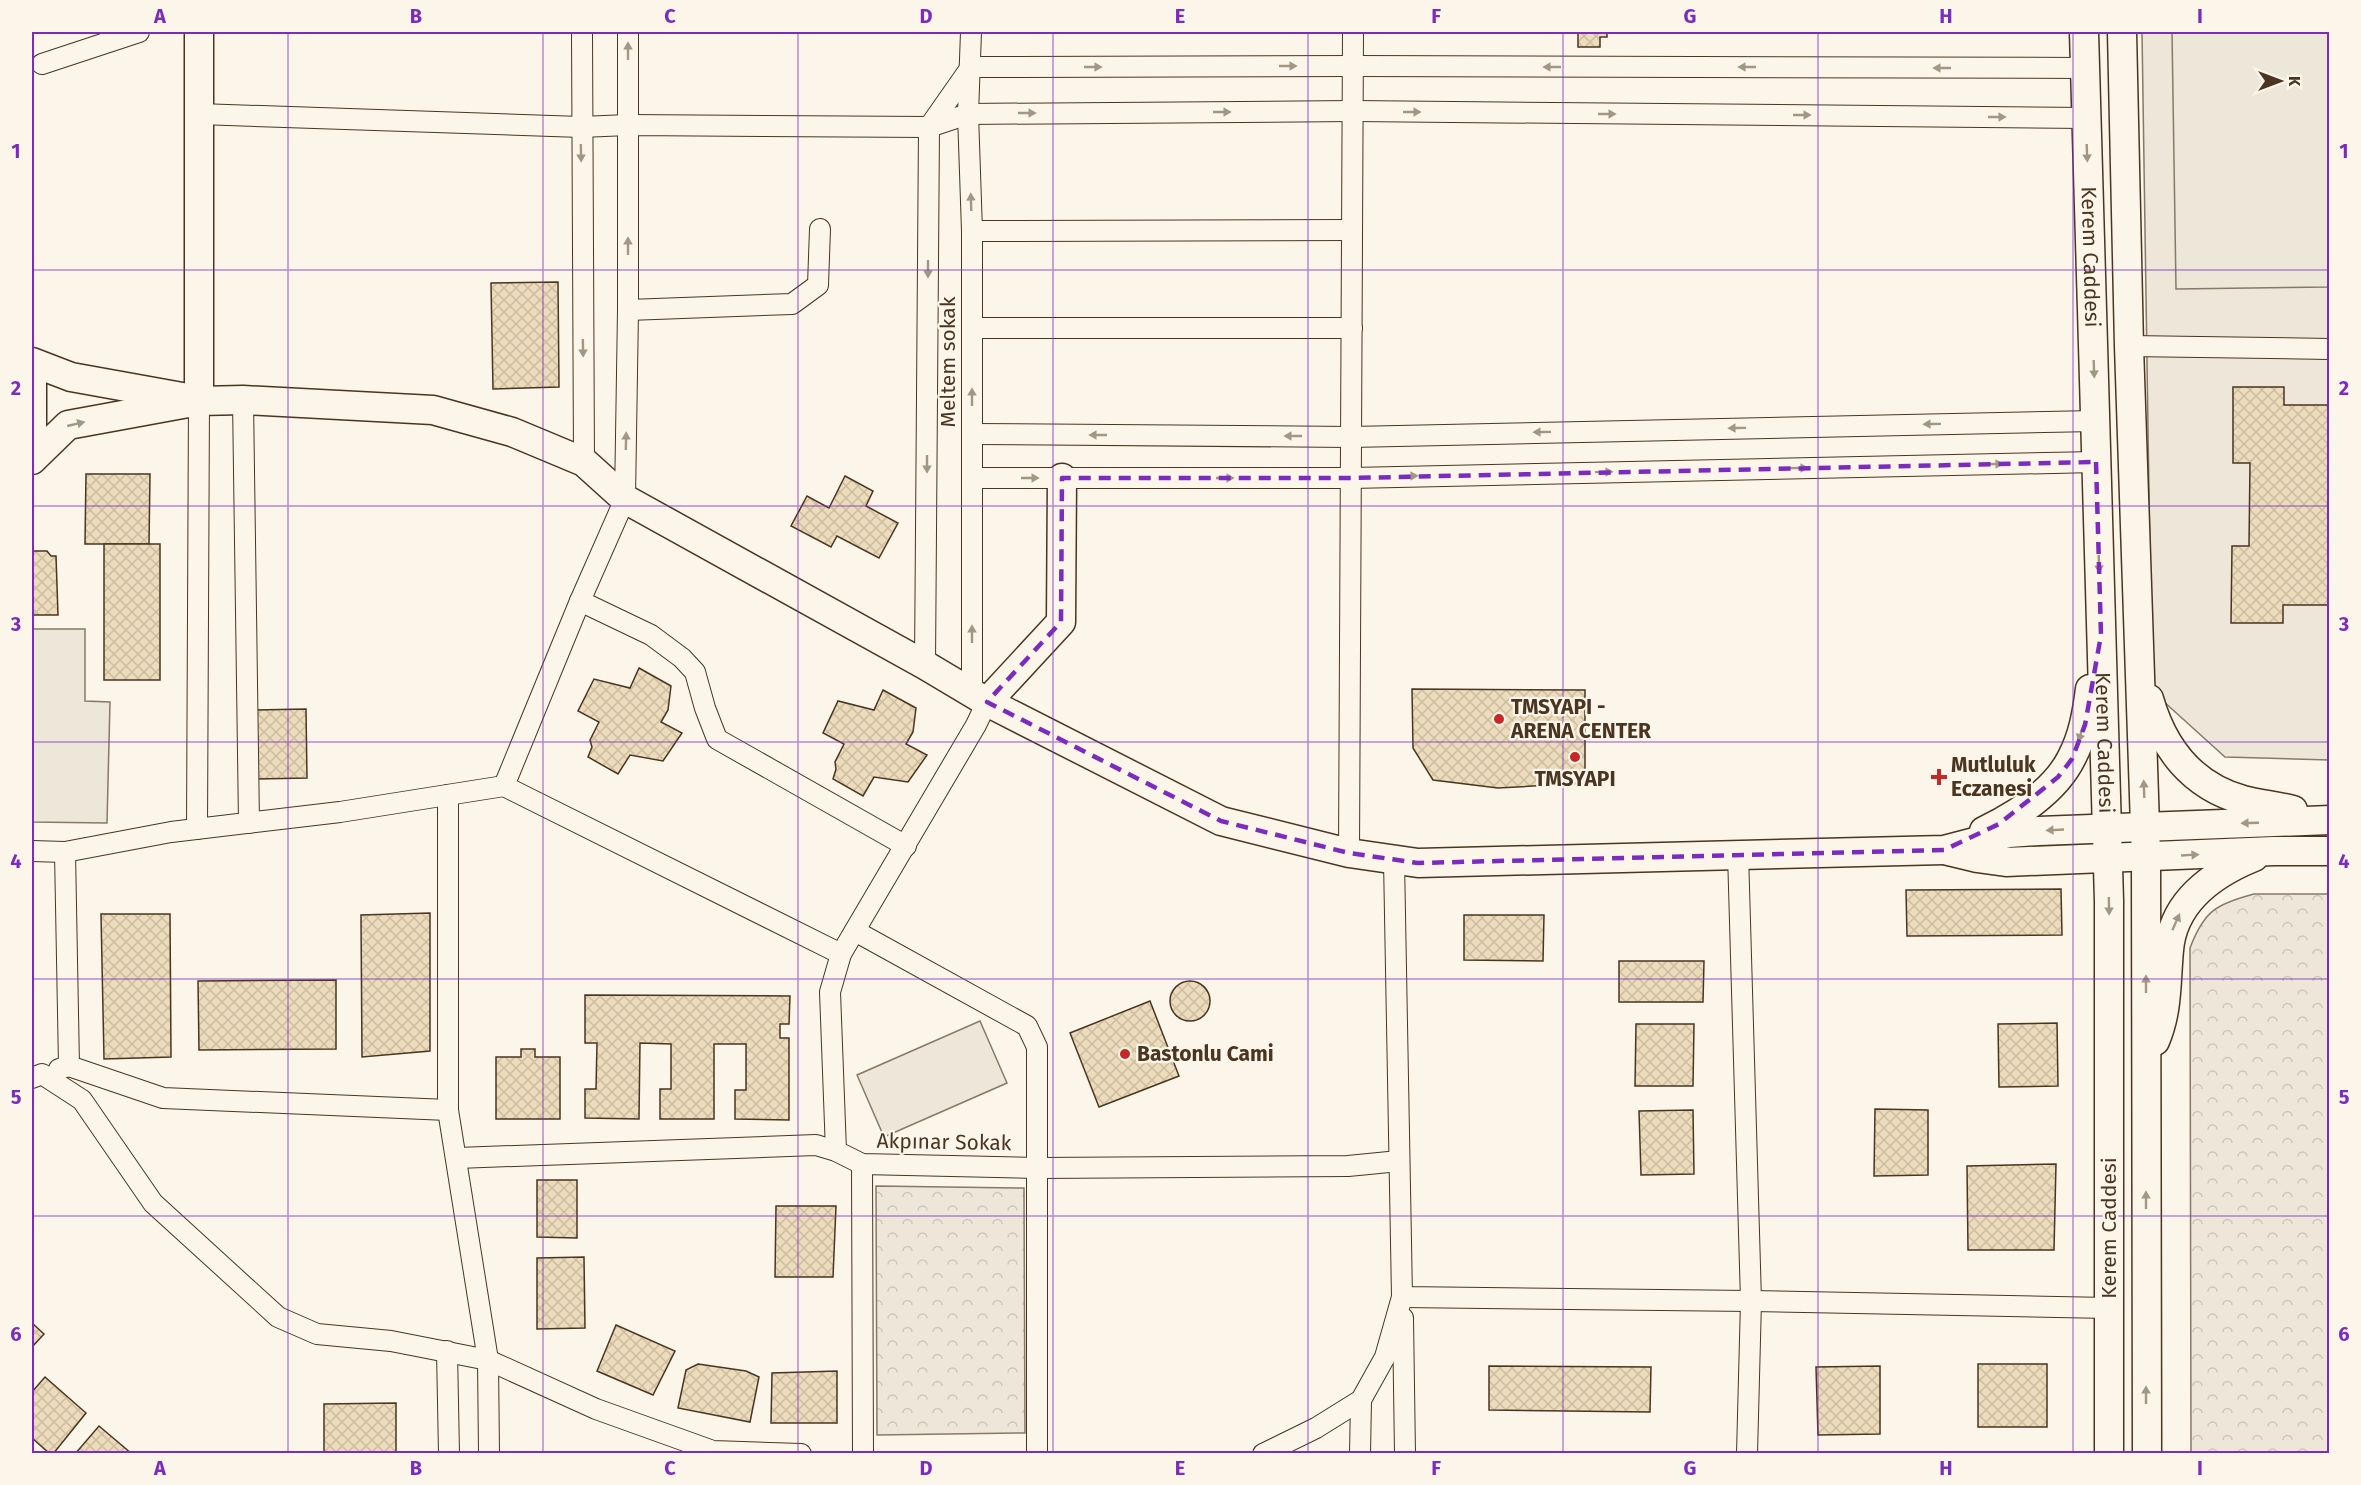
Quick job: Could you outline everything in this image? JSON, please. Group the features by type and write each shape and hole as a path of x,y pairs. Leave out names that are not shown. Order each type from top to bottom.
{"street":[{"path":"42,64 139,32"},
{"path":"197,829 199,32"},
{"path":"582,32 584,462"},
{"path":"504,786 580,602 626,499 628,32"},
{"name":"Meltem sokak","path":"971,32 968,114 972,231 972,478 980,698"},
{"path":"1349,853 1353,32"},
{"name":"Kerem Caddesi","path":"2084,32 2108,858 2109,1454"},
{"name":"Kerem Caddesi","path":"2122,32 2129,346 2146,856 2146,1454"},
{"path":"929,127 971,68 1353,66 2085,68"},
{"path":"200,114 581,127 628,125 929,127 968,114 1354,111 2086,118"},
{"name":"Meltem sokak","path":"925,665 929,127"},
{"path":"628,310 792,304 818,285 820,229"},
{"path":"972,231 1352,230"},
{"path":"972,328 1352,328"},
{"path":"2129,346 2330,349"},
{"path":"32,362 71,377 199,400 243,400 433,410 512,432 584,462 626,499 925,665 980,698 1221,821 1349,853 1418,863 1738,853 1944,850 2009,833 2145,826 2323,821"},
{"path":"32,381 32,434"},
{"path":"32,460 68,425 199,400"},
{"path":"243,400 249,823"},
{"path":"972,434 1351,436 2095,421"},
{"path":"972,478 1351,478 2096,462"},
{"path":"836,1151 830,992 841,954 976,725 980,698 1061,622 1062,478"},
{"path":"580,602 651,635 682,658 695,672 717,739 906,846"},
{"path":"1944,850 1999,824 2021,810 2042,795 2072,759 2085,724 2101,635"},
{"path":"2139,653 2149,698 2160,732 2180,762 2191,773 2213,789 2228,795 2288,809 2323,821"},
{"path":"32,851 65,852 197,829 340,812 504,786 841,954"},
{"path":"448,795 448,1110 488,1360 489,1454"},
{"path":"1944,850 2006,862 2274,851 2330,851"},
{"path":"2146,1059 2164,1018 2171,934 2175,920 2183,908 2212,878 2240,863 2274,851"},
{"path":"65,852 69,1066"},
{"path":"1738,853 1751,1301 1747,1454"},
{"path":"1395,860 1405,1454"},
{"path":"855,931 1026,1026 1037,1047 1037,1454"},
{"path":"37,1076 69,1066 163,1098 448,1110"},
{"path":"37,1076 82,1100 153,1203 278,1317 317,1334 391,1341 488,1360 596,1409 713,1451 801,1454"},
{"name":"Akpınar Sokak","path":"456,1158 816,1145 836,1151 862,1164 1038,1168 1348,1166 1399,1161"},
{"path":"862,1164 863,1454"},
{"path":"1402,1297 2108,1308"},
{"path":"1360,1454 1361,1400 1385,1357 1402,1297"},
{"path":"447,1351 449,1454"},
{"path":"1263,1454 1316,1428 1361,1400"}],"highlighted area":[{"path":"2096,462 2101,635 2085,725 2072,759 2058,777 1999,824 1944,850 1418,863 1349,853 1221,821 987,702 1061,622 1062,478 1351,478"}],"green space":[{"path":"2142,32 2329,32 2329,760 2225,757 2152,691"},
{"path":"2254,894 2329,894 2329,1453 2191,1453 2190,948 2201,925 2213,911 2230,901"},
{"path":"980,1021 1007,1083 884,1137 857,1075"},
{"path":"876,1186 1024,1188 1025,1433 877,1435"}],"shaded area":[{"path":"2172,32 2329,32 2329,287 2176,289"},
{"path":"32,629 85,629 85,701 110,702 107,823 32,822"}],"building":[{"path":"1578,32 1607,32 1607,37 1600,37 1600,47 1578,47"},
{"path":"558,282 559,387 493,389 491,283"},
{"path":"2233,387 2284,387 2284,405 2330,405 2330,605 2283,605 2283,623 2231,623 2232,546 2249,546 2250,463 2233,463"},
{"path":"86,474 150,474 149,544 85,544"},
{"path":"845,476 873,491 866,506 898,523 879,558 837,536 831,547 791,526 807,496 829,508"},
{"path":"104,544 160,544 160,680 104,680"},
{"path":"32,551 47,551 51,556 56,556 58,615 32,615"},
{"path":"639,668 671,686 668,710 661,722 682,733 663,761 630,755 618,774 588,757 592,747 590,740 599,722 578,711 594,679 630,688"},
{"name":"TMSYAPI - ARENA CENTER","path":"1412,689 1585,690 1585,783 1498,788 1433,780 1413,748"},
{"path":"883,690 916,708 913,732 906,744 927,755 908,782 874,777 863,796 833,779 836,769 835,762 844,744 823,733 838,701 874,710"},
{"path":"306,709 307,778 256,779 255,710"},
{"path":"2061,889 2062,935 1907,936 1906,890"},
{"path":"430,913 430,1051 362,1057 361,915"},
{"path":"101,914 170,914 171,1057 104,1059"},
{"path":"1464,915 1544,915 1543,961 1464,960"},
{"path":"1619,961 1704,961 1703,1002 1619,1002"},
{"path":"336,980 336,1049 199,1050 198,981"},
{"path":"1190,981 1204,987 1210,1001 1204,1015 1190,1021 1176,1015 1170,1001 1176,987"},
{"path":"585,995 790,996 789,1024 780,1024 780,1038 789,1038 789,1120 735,1119 735,1090 746,1090 746,1044 714,1044 714,1119 660,1119 660,1089 671,1089 671,1044 640,1043 639,1119 585,1118 585,1089 596,1089 597,1043 585,1043"},
{"name":"Bastonlu Cami","path":"1150,1001 1179,1076 1099,1107 1070,1033"},
{"path":"2057,1023 2058,1086 1999,1087 1998,1024"},
{"path":"1636,1024 1694,1024 1693,1086 1635,1086"},
{"path":"521,1049 535,1049 535,1057 560,1057 560,1119 496,1119 496,1057 521,1057"},
{"path":"1875,1109 1928,1110 1928,1175 1874,1176"},
{"path":"1693,1110 1694,1174 1641,1175 1639,1111"},
{"path":"2056,1164 2054,1250 1968,1250 1967,1166"},
{"path":"537,1180 577,1180 577,1238 537,1237"},
{"path":"776,1206 836,1206 833,1277 775,1277"},
{"path":"584,1257 585,1328 537,1329 537,1258"},
{"path":"32,1323 44,1334 32,1347"},
{"path":"616,1325 675,1351 653,1395 597,1371"},
{"path":"698,1364 746,1371 759,1377 750,1422 678,1408 686,1370"},
{"path":"1978,1364 2047,1364 2047,1427 1978,1427"},
{"path":"1489,1366 1651,1367 1650,1412 1489,1410"},
{"path":"1880,1366 1880,1434 1818,1435 1816,1367"},
{"path":"837,1371 837,1423 771,1423 772,1373"},
{"path":"45,1377 86,1413 53,1454 50,1454 32,1438 32,1392"},
{"path":"396,1403 396,1454 324,1454 324,1404"},
{"path":"99,1426 132,1454 75,1454"}],"place":[{"name":"TMSYAPI - ARENA CENTER","path":"1499,719"},
{"name":"TMSYAPI","path":"1575,757"},
{"name":"Mutluluk Eczanesi","path":"1939,777"},
{"name":"Bastonlu Cami","path":"1125,1054"}]}
